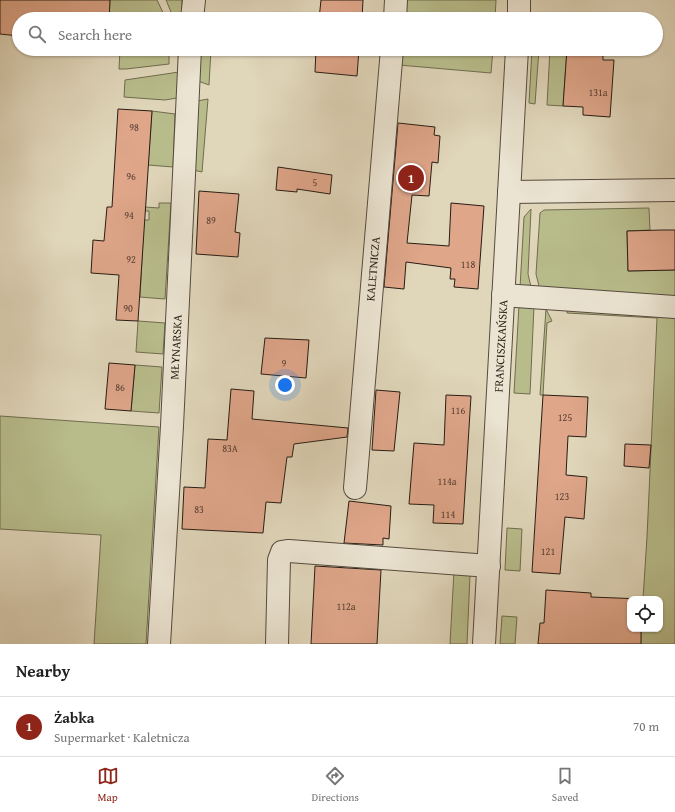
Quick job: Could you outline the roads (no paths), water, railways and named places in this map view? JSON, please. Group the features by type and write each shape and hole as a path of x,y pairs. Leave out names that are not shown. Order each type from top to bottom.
{"street":[{"path":"193,12 194,0"},
{"path":"395,12 396,0"},
{"path":"519,12 520,0"},
{"name":"MŁYNARSKA","path":"159,644 172,426 190,56"},
{"name":"KALETNICZA","path":"355,488 391,56"},
{"name":"FRANCISZKAŃSKA","path":"484,644 517,56"},
{"path":"509,192 675,190"},
{"path":"503,295 675,307"},
{"path":"277,644 279,560 282,552 289,551 489,566"}],"place":[{"name":"Żabka","path":"411,178"}]}
